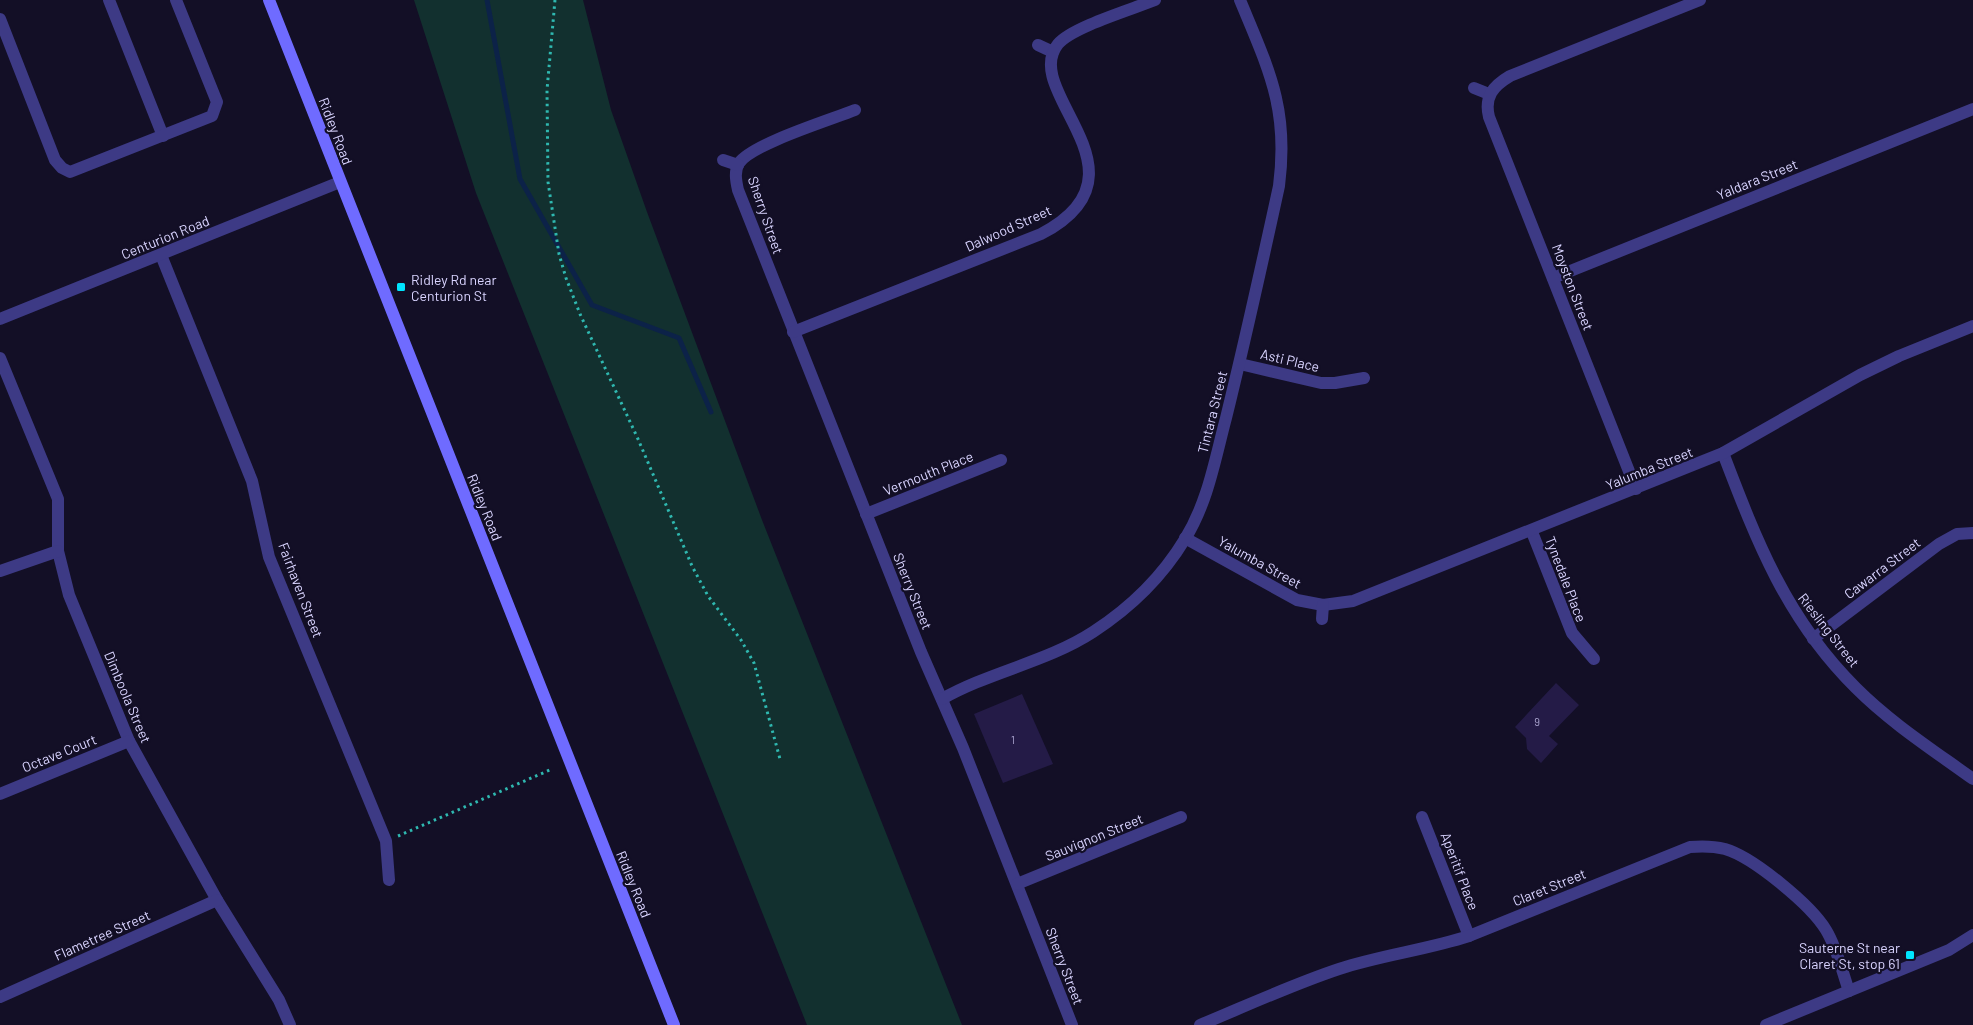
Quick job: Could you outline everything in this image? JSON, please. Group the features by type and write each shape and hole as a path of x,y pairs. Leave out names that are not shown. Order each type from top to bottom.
{"street":[{"path":"109,0 163,136"},
{"path":"0,19 55,160 62,168 70,172 212,116 216,110 216,102 176,0"},
{"name":"Ridley Road","path":"269,0 674,1025"},
{"path":"1038,45 1053,52 1058,44 1072,33 1155,0"},
{"name":"Tintara Street","path":"942,700 964,688 1067,646 1092,633 1142,594 1186,538 1202,507 1240,364 1279,186 1283,157 1281,119 1276,90 1240,0"},
{"path":"1474,88 1489,94 1501,81 1510,76 1700,0"},
{"name":"Dalwood Street","path":"793,332 1040,234 1068,218 1076,209 1087,186 1089,164 1055,82 1051,62 1053,52"},
{"name":"Moyston Street","path":"1489,94 1487,101 1489,117 1636,489"},
{"name":"Yaldara Street","path":"1553,278 1973,109"},
{"name":"Sherry Street","path":"855,110 762,146 743,158 736,173 738,190 793,332 1017,884 1072,1025"},
{"name":"Sherry Street","path":"724,160 738,166"},
{"name":"Centurion Road","path":"0,319 340,182"},
{"name":"Fairhaven Street","path":"161,255 252,481 269,557 386,841 389,880"},
{"name":"Yalumba Street","path":"1186,538 1284,595 1297,600 1323,606 1353,601 1532,532 1723,453 1860,375 1899,356 1973,326"},
{"name":"Dimboola Street","path":"0,358 58,499 58,551 69,595 129,741 217,900 279,1000 290,1025"},
{"name":"Asti Place","path":"1240,364 1321,383 1335,384 1364,378"},
{"name":"Riesling Street","path":"1723,453 1775,579 1813,639 1857,689 1891,719 1973,779"},
{"name":"Vermouth Place","path":"866,514 1001,460"},
{"name":"Tynedale Place","path":"1532,532 1572,633 1594,659"},
{"name":"Cawarra Street","path":"1813,639 1938,544 1958,534 1973,534"},
{"path":"0,572 58,551"},
{"path":"1322,619 1323,606"},
{"name":"Octave Court","path":"0,794 129,741"},
{"name":"Sauvignon Street","path":"1017,884 1181,817"},
{"name":"Aperitif Place","path":"1422,817 1469,936"},
{"name":"Claret Street","path":"1200,1025 1337,969 1441,945 1469,936 1670,854 1690,847 1709,846 1740,856 1801,899 1816,914 1827,932 1849,991"},
{"name":"Flametree Street","path":"0,997 217,900"},
{"path":"1766,1025 1949,950 1973,935"}],"path":[{"path":"556,0 547,90 548,182 559,254 566,278 580,314 638,439 692,566 708,596 740,640 754,664 780,759"},
{"path":"386,841 552,769"}],"green space":[{"path":"414,0 583,0 611,110 647,212 762,520 962,1025 807,1025 476,193"}],"building":[{"path":"1556,683 1579,705 1549,736 1558,744 1541,763 1527,749 1526,738 1515,727"},
{"path":"1022,694 1053,764 1003,783 974,714"}],"waterway":[{"path":"487,0 520,179 592,305 679,338 711,412"}],"place":[{"name":"Ridley Rd near Centurion St","path":"401,287"},
{"name":"Sauterne St near Claret St, stop 61","path":"1910,955"}]}
